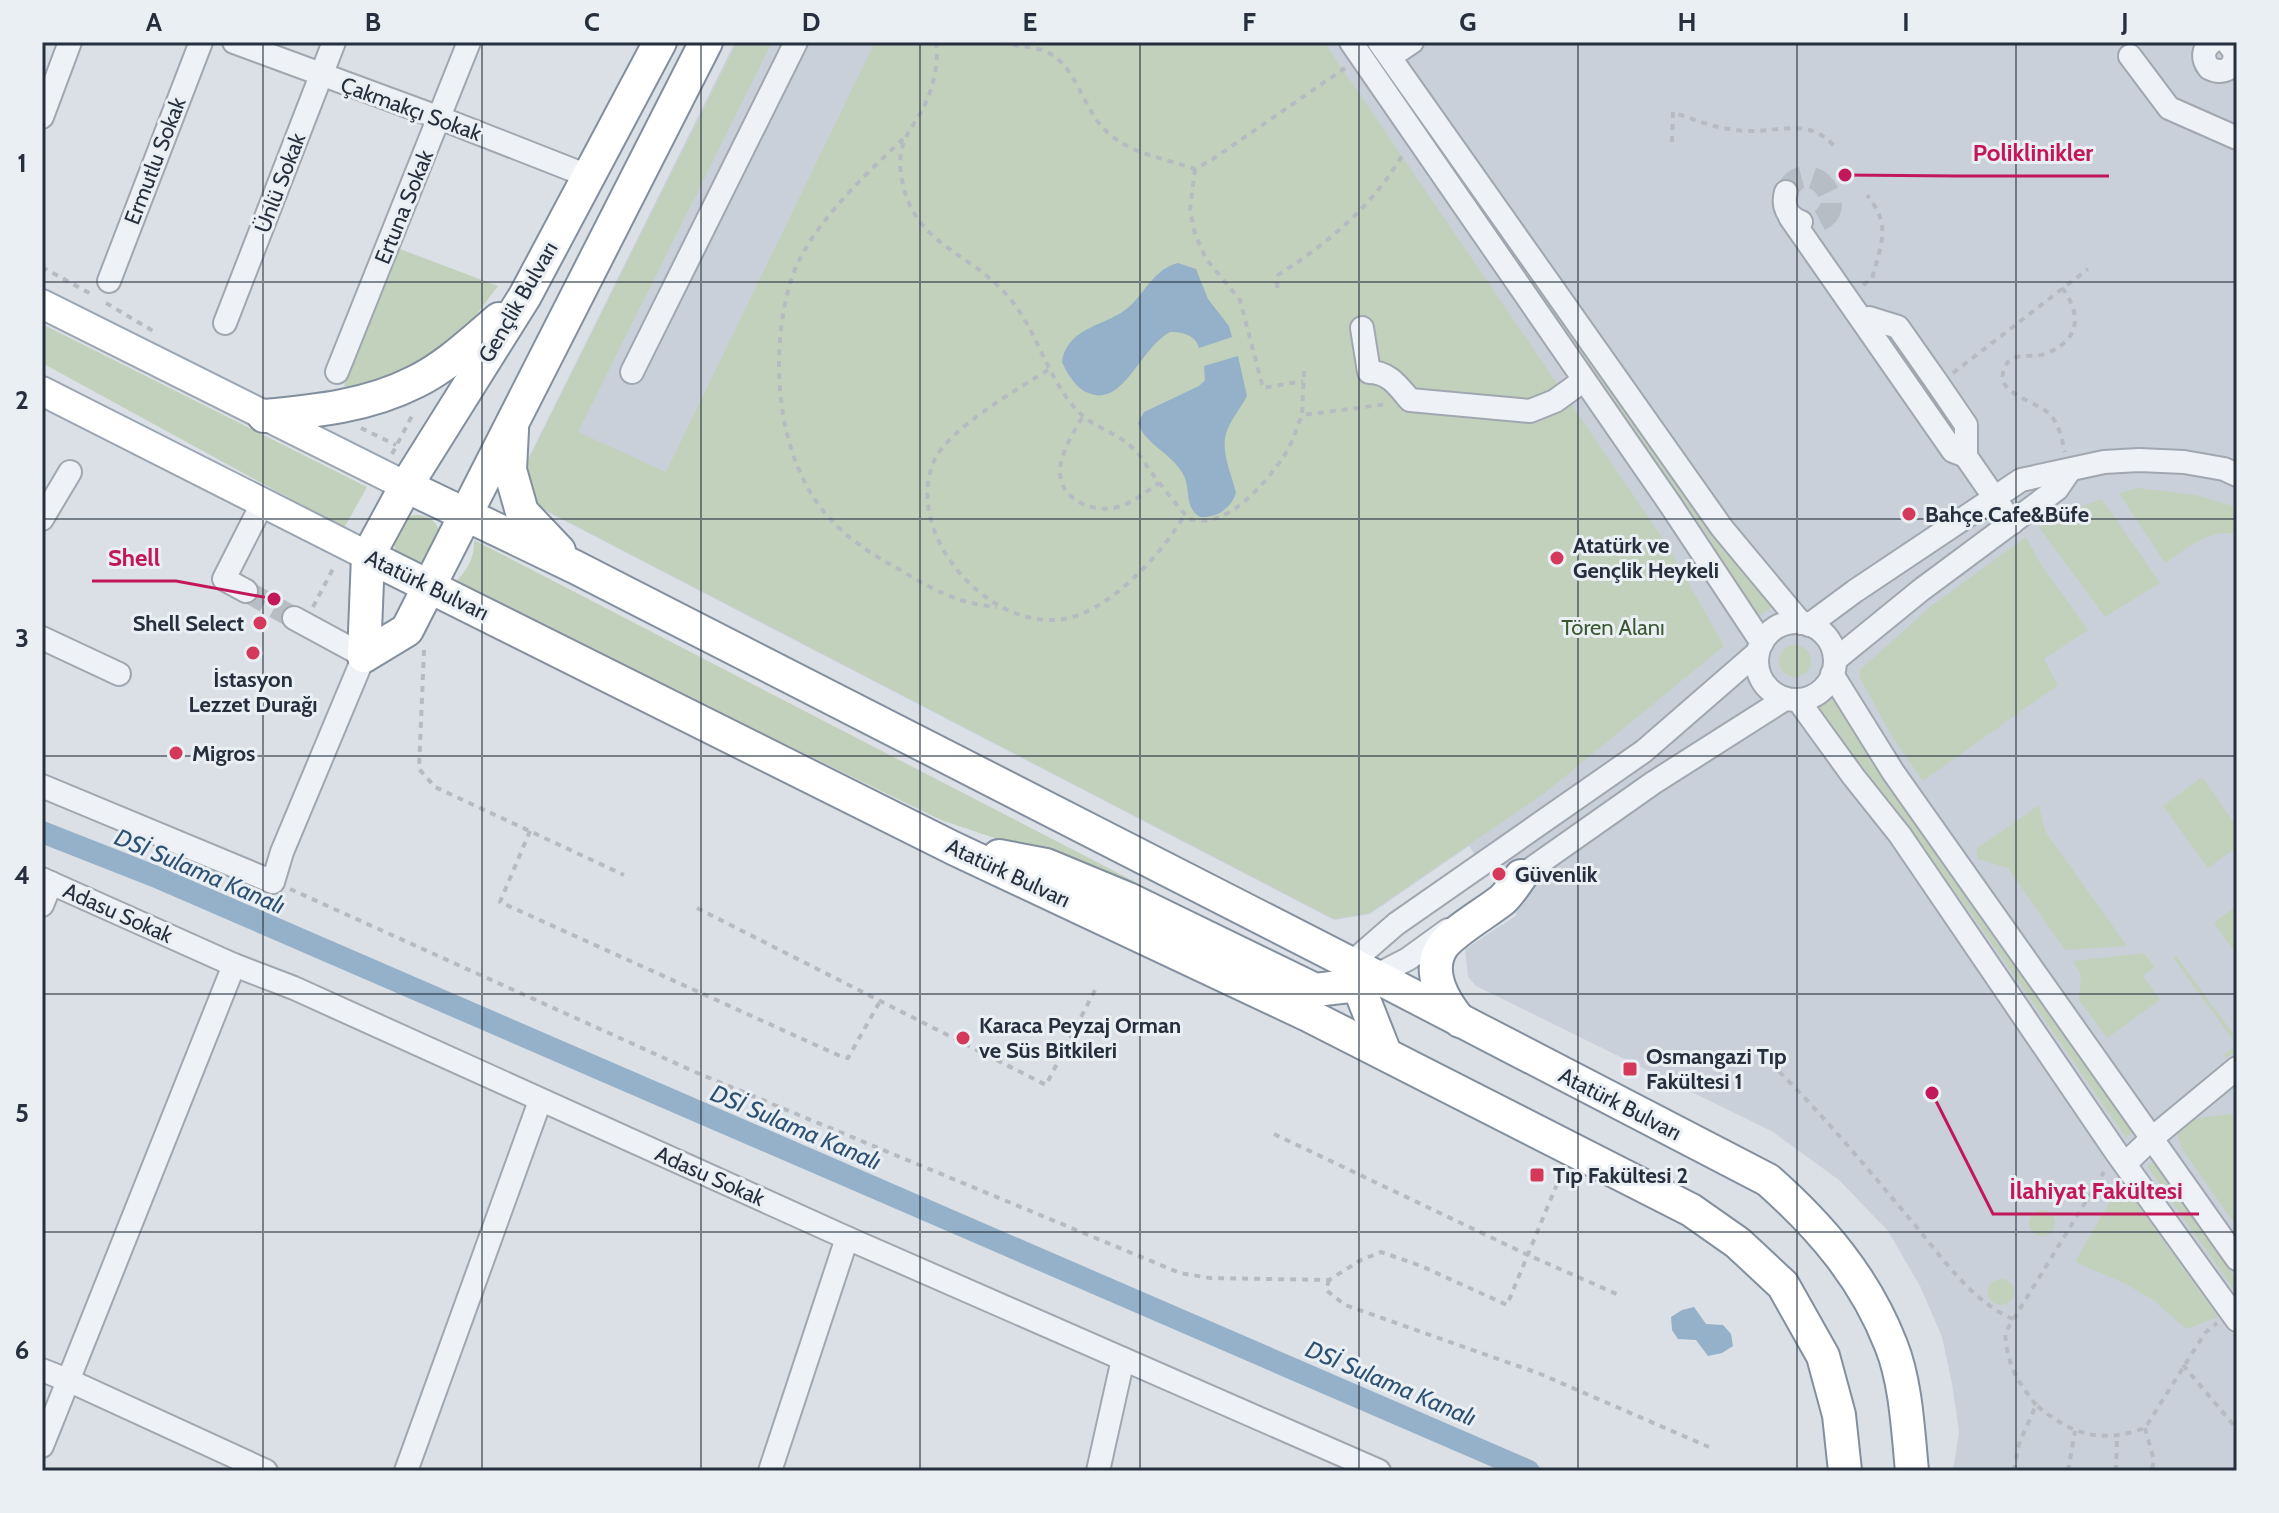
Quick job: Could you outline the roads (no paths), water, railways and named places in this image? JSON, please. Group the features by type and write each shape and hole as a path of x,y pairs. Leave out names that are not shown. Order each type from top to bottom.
{"highway":[{"name":"Gençlik Bulvarı","path":"368,556 406,486 525,296 660,42"},
{"name":"Gençlik Bulvarı","path":"364,656 407,630 706,42"},
{"path":"264,416 331,409 384,395 416,382 448,362 525,296"},
{"path":"512,422 510,470 522,512 575,567"},
{"name":"Atatürk Bulvarı","path":"406,486 575,567 1361,975 1460,1021 1768,1180 1808,1215 1840,1252 1870,1300 1892,1347 1906,1412 1912,1471"},
{"path":"364,656 368,556"},
{"name":"Atatürk Bulvarı","path":"368,556 953,848 1385,1053 1691,1210 1738,1243 1783,1285 1823,1356 1839,1415 1845,1471"},
{"path":"953,848 1046,865 1128,899 1315,990 1361,975 1385,1053"},
{"path":"1460,1021 1445,1003 1438,983 1436,966 1442,946 1505,898 1521,876"}],"main road":[{"path":"42,304 406,486"},
{"name":"Atatürk Bulvarı","path":"42,391 368,556"}],"street":[{"path":"42,117 70,42"},
{"name":"Ermutlu Sokak","path":"109,281 201,42"},
{"name":"Çakmakçı Sokak","path":"234,42 588,176"},
{"name":"Ünlü Sokak","path":"225,323 334,42"},
{"name":"Ertuna Sokak","path":"337,372 469,42"},
{"path":"632,372 796,42"},
{"path":"1356,50 1412,42"},
{"path":"2212,42 2204,53 2206,64 2231,81 2235,56 2227,42"},
{"path":"1383,48 1722,528 1805,624 1827,639 1834,667 1893,772 2237,1259"},
{"path":"1356,50 1670,504 1760,648 1757,666 1762,681 1772,692 1792,699 1900,835 2121,1158 2234,1316"},
{"path":"2130,56 2169,108 2237,138"},
{"path":"1786,192 1784,202 1806,223 1953,451 1966,456"},
{"path":"1806,223 1818,245 2012,523"},
{"path":"1869,318 1898,327 1966,425 1966,456"},
{"path":"1362,328 1369,372 1382,372 1410,400 1530,411 1555,401 1584,380"},
{"path":"1361,975 1396,924 1644,751 1760,648 1774,629 1782,625 1805,624 2021,480 2104,462 2139,460 2233,468"},
{"path":"1361,975 1408,959 1653,783 1792,699 1817,694 1826,686 1834,667 1921,590 2057,489 2070,470"},
{"path":"42,519 70,472"},
{"path":"246,591 224,579 262,504"},
{"path":"42,786 273,882 282,852 364,656 294,618"},
{"path":"42,638 119,674"},
{"path":"42,905 47,881"},
{"name":"Adasu Sokak","path":"47,881 234,965 294,988 847,1238 1379,1471"},
{"path":"42,1446 234,965"},
{"path":"2121,1158 2151,1139 2237,1068"},
{"path":"406,1471 540,1101"},
{"path":"770,1471 847,1238"},
{"path":"1098,1471 1123,1359"},
{"path":"42,1370 266,1471"}],"water":[{"path":"1178,263 1196,269 1208,299 1229,326 1232,337 1199,348 1188,335 1170,332 1113,391 1103,395 1091,394 1077,386 1062,362 1072,340 1123,312 1157,275"},
{"path":"1238,356 1247,396 1226,432 1225,441 1226,458 1236,493 1231,504 1222,511 1200,517 1192,508 1179,468 1147,438 1138,423 1144,412 1199,386 1205,380 1204,366"},
{"path":"1694,1307 1706,1324 1723,1325 1731,1334 1733,1346 1722,1353 1708,1356 1696,1340 1678,1339 1672,1330 1671,1317"}],"waterway":[{"name":"DSİ Sulama Kanalı","path":"42,832 154,876 1529,1471"}],"tunnel":[{"path":"1786,192 1796,180 1807,177 1817,180 1826,188 1830,209 1823,218 1808,224"},
{"path":"246,591 294,618"}],"place":[{"name":"Poliklinikler","path":"1845,175"},
{"name":"Bahçe Cafe&Büfe","path":"1909,514"},
{"name":"Atatürk ve Gençlik Heykeli","path":"1557,558"},
{"name":"Shell","path":"274,599"},
{"name":"Shell Select","path":"260,623"},
{"name":"İstasyon Lezzet Durağı","path":"253,653"},
{"name":"Migros","path":"176,753"},
{"name":"Güvenlik","path":"1499,874"},
{"name":"Karaca Peyzaj Orman ve Süs Bitkileri","path":"963,1038"},
{"name":"Osmangazi Tıp Fakültesi 1","path":"1630,1069"},
{"name":"İlahiyat Fakültesi","path":"1932,1093"},
{"name":"Tıp Fakültesi 2","path":"1537,1175"}],"park label":[{"name":"Tören Alanı","path":"1613,627"}]}
